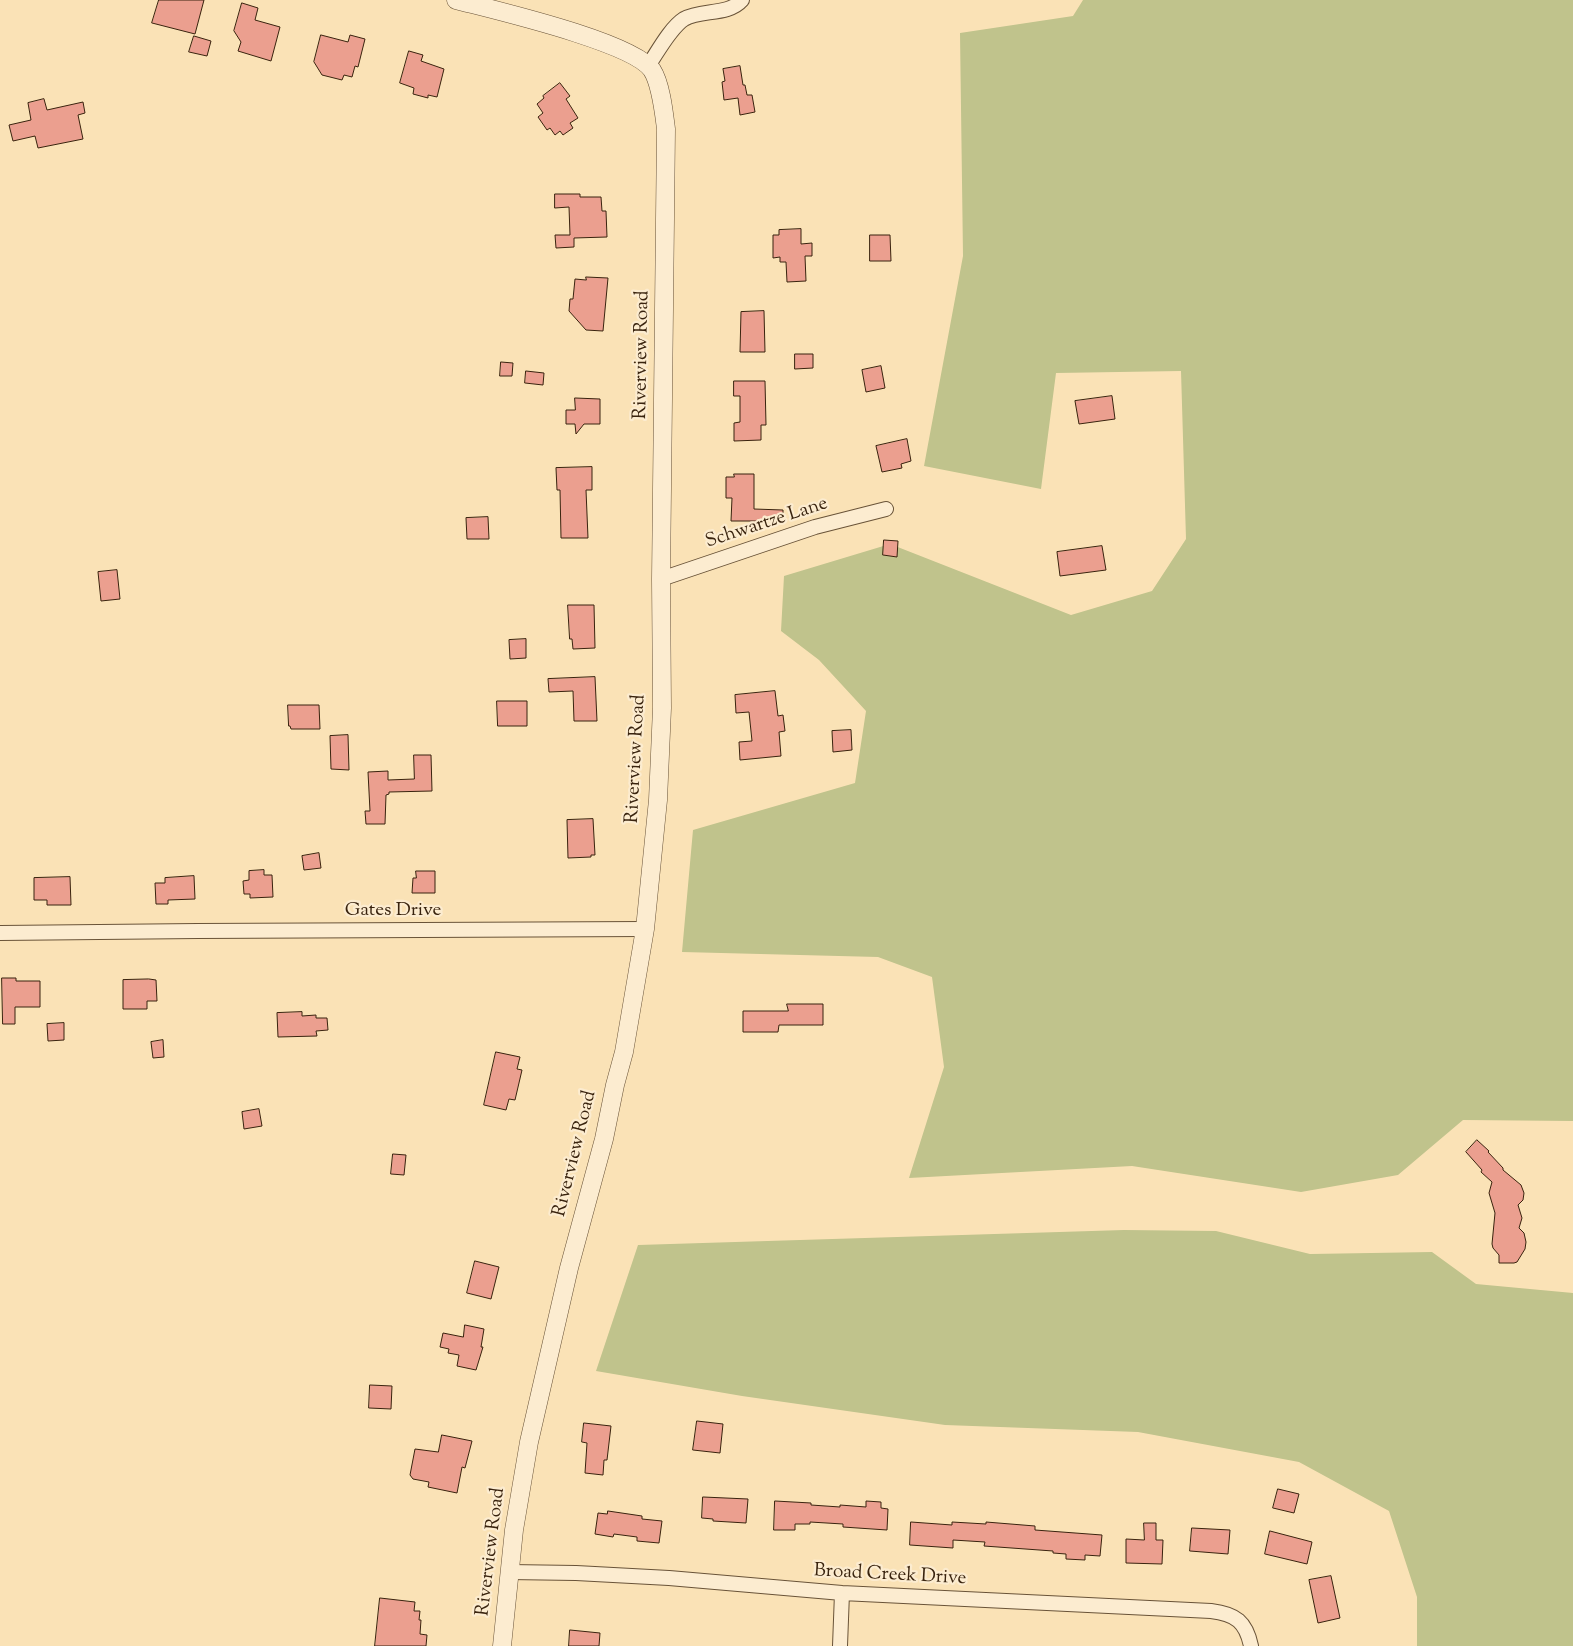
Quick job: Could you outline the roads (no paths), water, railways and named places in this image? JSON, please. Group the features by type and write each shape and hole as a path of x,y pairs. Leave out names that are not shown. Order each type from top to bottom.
{"street":[{"path":"456,0 606,43 620,48 648,66 679,23 694,15 736,6 742,0"},
{"name":"Riverview Road","path":"502,1646 514,1530 532,1432 570,1268 604,1139 624,1052 645,929 658,800 662,700 661,579 666,129 663,101 655,76 648,66"},
{"name":"Schwartze Lane","path":"661,579 815,527 886,509"},
{"name":"Gates Drive","path":"0,933 645,929"},
{"name":"Broad Creek Drive","path":"509,1572 576,1573 668,1578 842,1593 1220,1612 1238,1620 1245,1626 1251,1646"},
{"path":"840,1646 842,1593"}]}
